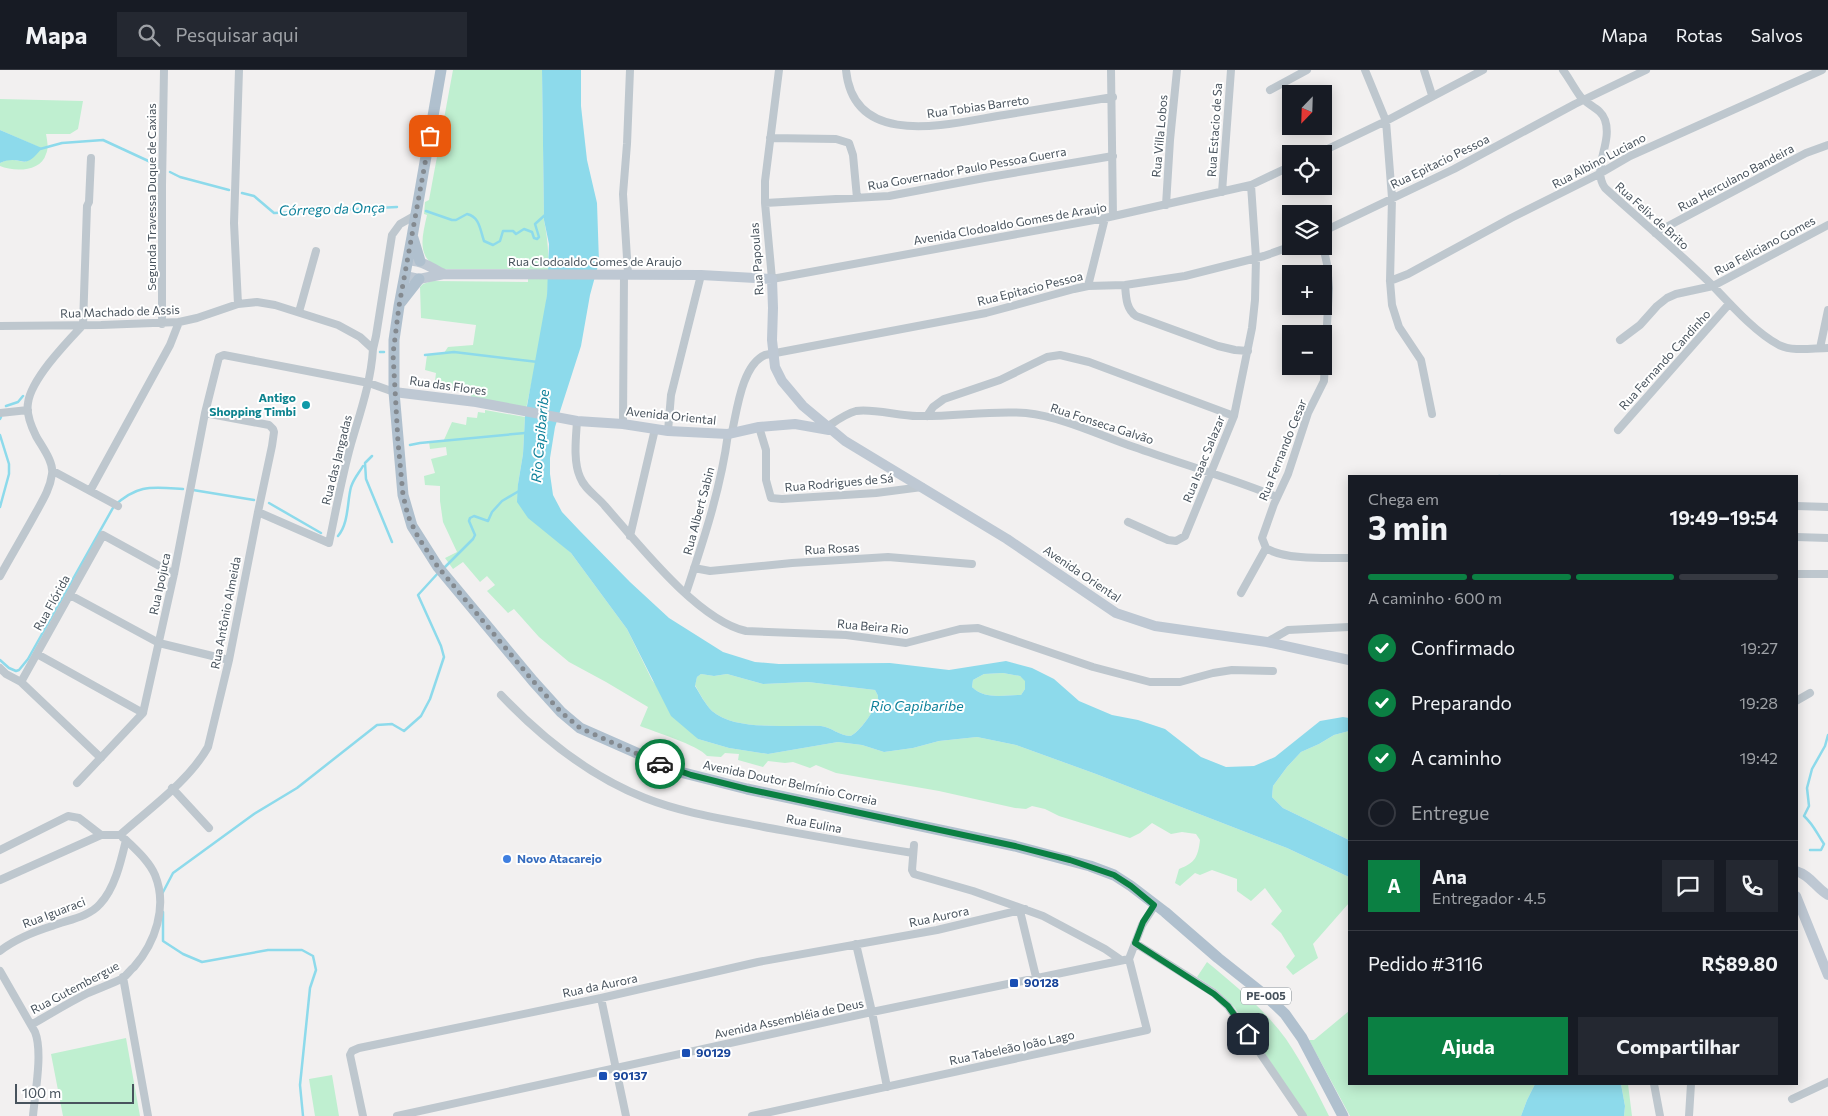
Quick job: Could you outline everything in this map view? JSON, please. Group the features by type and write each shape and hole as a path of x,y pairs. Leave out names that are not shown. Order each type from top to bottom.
{"main road":[{"name":"PE-005","path":"405,276 441,70"},
{"path":"412,237 420,261"},
{"name":"Avenida Doutor Belmínio Correia","path":"405,276 393,354 394,392 405,506 418,537 441,570 561,712 589,732 668,767 702,778 1015,846 1104,870 1122,880 1154,905 1266,996 1285,1014 1302,1038 1343,1116"},
{"path":"399,306 419,279"}],"street":[{"name":"Segunda Travessa Duque de Caxias","path":"162,324 164,70"},
{"path":"238,304 234,223 239,70"},
{"path":"623,424 623,194 630,70"},
{"name":"Rua Papoulas","path":"778,70 765,181 765,203 772,279 773,354 775,367 782,380 803,406 829,429"},
{"name":"Rua Tobias Barreto","path":"846,70 851,93 860,108 888,123 908,126 950,125 1113,97"},
{"path":"1088,286 1109,217 1113,156 1111,70"},
{"name":"Rua Villa Lobos","path":"1166,205 1177,70"},
{"name":"Rua Estacio de Sa","path":"1222,192 1231,70"},
{"path":"1270,90 1307,70"},
{"path":"1365,70 1386,121 1392,198 1390,280 1392,305 1399,327 1421,360 1432,414"},
{"path":"1424,70 1432,95"},
{"path":"1563,70 1582,98 1602,114 1606,122 1607,132 1599,174"},
{"path":"1582,98 1646,70"},
{"name":"Rua Albino Luciano","path":"1390,280 1408,274 1630,156 1822,70"},
{"path":"1332,147 1386,121 1480,71"},
{"name":"Rua Epitacio Pessoa","path":"1332,226 1454,170 1564,110 1582,98"},
{"path":"770,138 836,139 849,143 853,155 858,198"},
{"name":"Rua Herculano Bandeira","path":"1655,233 1806,153 1828,145"},
{"name":"Rua Governador Paulo Pessoa Guerra","path":"765,203 858,198 911,192 1113,156"},
{"path":"0,576 50,485 53,471 33,429 28,410 30,396 39,380 58,352 83,325 86,206 89,202 91,158"},
{"name":"Avenida Clodoaldo Gomes de Araujo","path":"772,279 1166,205 1251,185 1282,170"},
{"name":"Rua Felix de Brito","path":"1599,174 1600,182 1605,188 1713,286 1729,304 1768,339 1780,346 1791,349 1824,348"},
{"name":"Rua Isaac Salazar","path":"1128,522 1168,540 1176,541 1185,536 1234,416 1252,328 1255,300 1256,258 1251,185"},
{"path":"368,383 392,235 400,224 416,214"},
{"name":"Rua Feliciano Gomes","path":"1620,340 1667,298 1676,294 1713,286 1828,225"},
{"name":"Rua Epitacio Pessoa","path":"730,433 750,368 758,358 986,312 1088,286 1125,285 1194,274 1282,250"},
{"path":"299,312 316,251"},
{"name":"Rua Fernando Cesar","path":"1266,548 1263,542 1263,532 1288,474 1308,413 1324,381 1328,288 1325,255"},
{"path":"408,262 420,261"},
{"name":"Rua Clodoaldo Gomes de Araujo","path":"420,261 444,274 701,275 772,279"},
{"path":"405,276 419,279 444,274"},
{"path":"668,431 671,394 701,275"},
{"path":"1125,285 1128,307 1130,312 1136,316 1218,346 1235,350 1248,350"},
{"name":"Rua Machado de Assis","path":"0,326 162,324 198,318 238,304 266,303 338,324 360,336 372,350"},
{"name":"Rua Fernando Candinho","path":"1618,430 1729,304"},
{"path":"1824,348 1828,310"},
{"path":"90,491 170,344 180,322"},
{"name":"Rua das Flores","path":"216,366 219,357 224,355 368,383 394,392 476,402 572,420"},
{"path":"927,416 933,407 944,399 1000,380 1038,360 1054,355 1073,357 1089,362 1234,416"},
{"name":"Rua Ipojuca","path":"143,713 174,574 216,366"},
{"name":"Rua das Jangadas","path":"258,512 329,543 350,446 368,383"},
{"path":"795,424 802,417 803,406"},
{"path":"0,413 28,410"},
{"name":"Rua Fonseca Galvão","path":"829,429 843,416 862,411 927,416 1026,413 1084,429 1277,497"},
{"name":"Rua Antônio Almeida","path":"123,838 191,771 208,747 229,660 274,439 273,429 264,424 205,413"},
{"name":"Avenida Oriental","path":"572,420 623,424 668,431 730,433 759,427 795,424 829,429 1014,543 1116,612 1135,620 1169,628 1266,642 1348,660"},
{"name":"Rua Beira Rio","path":"572,420 579,475 584,484 603,503 630,536 686,593 722,622 746,631 846,635 906,643 960,629 973,628 1047,651 1093,668 1150,682 1180,682 1232,670 1273,671"},
{"name":"Rua Rodrigues de Sá","path":"759,427 766,450 766,480 771,498 782,499 922,487"},
{"path":"630,536 655,429"},
{"name":"Rua Albert Sabin","path":"686,593 723,465 730,433"},
{"path":"53,471 115,504"},
{"path":"1798,506 1828,507"},
{"name":"Rua Flórida","path":"21,682 103,535 174,574"},
{"path":"1798,537 1828,538"},
{"path":"1241,593 1266,548 1271,551 1295,556 1348,558"},
{"name":"Rua Rosas","path":"694,568 710,572 792,563 888,557 972,564"},
{"path":"1798,574 1828,574"},
{"path":"70,595 159,643 229,660"},
{"path":"1266,642 1288,630 1348,626"},
{"path":"37,654 143,713 78,783"},
{"path":"0,668 6,674 21,682 101,758"},
{"path":"1798,700 1810,693"},
{"name":"Rua Eulina","path":"501,696 554,746 609,781 645,798 674,808 742,822 914,849 912,870 914,874 973,891 1043,916 1125,960"},
{"path":"172,788 209,828"},
{"path":"0,850 68,816 79,818 101,835 123,838"},
{"path":"0,880 101,835"},
{"name":"Rua Iguaraci","path":"0,951 28,935 84,915 100,904 115,876 123,838"},
{"name":"Rua Gutembergue","path":"31,1025 86,994 124,978 143,957 153,939 158,924 159,898 154,872 123,838"},
{"path":"1798,872 1807,876 1828,895"},
{"path":"1798,901 1828,976"},
{"path":"1125,960 1135,943 1143,922 1154,905"},
{"path":"1022,910 1036,977"},
{"name":"Rua Aurora","path":"856,944 937,930 1022,910"},
{"path":"1135,943 1214,994 1228,1006 1303,1116"},
{"path":"856,944 887,1087"},
{"name":"Rua da Aurora","path":"362,1116 350,1054 353,1050 601,998 758,962 856,944"},
{"name":"Avenida Assembléia de Deus","path":"397,1116 872,1012 1125,960"},
{"name":"Rua Tabeleão João Lago","path":"752,1116 1147,1030 1125,960"},
{"path":"0,971 36,1036 38,1046 33,1116"},
{"path":"124,978 148,1116"},
{"path":"601,998 626,1116"},
{"path":"1792,1099 1828,1082"},
{"path":"1654,1085 1660,1116"},
{"path":"1688,1116 1691,1085"}],"green space":[{"path":"453,70 542,70 544,220 548,267 547,291 541,339 526,409 472,399 470,393 444,387 444,384 435,381 436,373 425,370 427,355 444,353 448,347 473,345 476,325 421,318 420,287 423,284 432,281 528,282 528,269 440,269 427,259 424,253 423,239 427,215 424,214 425,202 429,200"},
{"path":"0,99 83,101 78,129 70,134 46,134 47,152 43,160 33,167 19,170 0,166 0,163 9,159 25,162 41,148 0,130"},
{"path":"485,410 525,417 523,454 518,484 551,535 571,553 627,629 652,680 698,739 729,748 768,754 838,742 862,745 884,752 913,748 939,741 977,737 1016,745 1287,848 1348,877 1348,904 1313,944 1318,958 1293,975 1286,967 1295,956 1281,933 1271,924 1282,911 1265,888 1251,901 1237,891 1237,879 1212,870 1200,875 1195,873 1180,886 1175,883 1179,869 1192,862 1197,855 1200,840 1196,834 1182,832 1171,834 1152,823 1140,833 1130,838 1032,806 1026,809 1015,808 939,791 836,773 816,765 810,768 793,762 768,761 763,767 738,760 739,754 725,753 721,757 707,756 686,743 640,726 648,707 569,662 539,637 514,609 508,613 487,591 495,585 487,576 480,582 463,562 453,569 445,558 457,552 443,522 440,486 425,485 424,476 435,473 431,459 447,455 446,447 430,449 429,442 443,442 452,422 466,425 467,417 477,418 478,412 485,413"},
{"path":"1003,673 1020,676 1026,681 1025,689 1021,695 989,695 983,694 972,687 973,680 984,674"},
{"path":"701,674 714,676 727,674 763,684 808,682 875,690 878,697 867,719 858,731 850,736 821,726 764,726 735,722 722,718 712,711 695,685 697,677"},
{"path":"1348,731 1348,840 1283,808 1272,797 1273,786 1301,752 1334,735"},
{"path":"1207,962 1249,998 1286,1039 1329,1116 1306,1116 1235,1008 1217,990 1197,977"},
{"path":"1348,1012 1348,1085 1534,1085 1521,1116 1350,1116 1309,1040 1314,1040"},
{"path":"126,1038 140,1116 63,1116 51,1054"},
{"path":"332,1075 339,1116 315,1116 309,1079"},
{"path":"1621,1085 1628,1085 1632,1116 1624,1116 1625,1106"}],"water":[{"name":"Rio Capibaribe","path":"542,70 581,70 581,106 587,160 597,203 599,262 590,295 581,346 555,427 550,458 553,495 562,512 630,582 669,618 723,652 755,662 779,664 890,663 949,670 1006,661 1032,668 1054,679 1079,701 1112,715 1138,720 1165,729 1201,757 1226,767 1254,766 1275,757 1320,721 1348,718 1348,731 1334,735 1301,752 1273,786 1272,797 1283,808 1348,840 1348,877 1287,848 1016,745 977,737 939,741 913,748 884,752 862,745 838,742 768,754 729,748 698,739 671,716 627,629 571,553 528,518 517,502 525,417 547,295 549,244 544,220","holes":["1003,673 1020,676 1025,681 1025,689 1021,695 989,695 983,694 972,687 973,680 984,674","701,674 714,676 727,674 763,684 808,682 875,690 878,697 867,719 858,731 850,736 821,726 764,726 735,722 722,718 712,711 695,686 697,677"]},
{"path":"0,130 42,148 26,162 13,160 0,163"},
{"path":"1534,1085 1621,1085 1625,1106 1624,1116 1521,1116"}],"waterway":[{"name":"Córrego da Onça","path":"40,149 62,143 103,140 157,165"},
{"name":"Córrego da Onça","path":"170,172 180,177 229,190"},
{"name":"Córrego da Onça","path":"242,193 254,196 274,213 397,207"},
{"name":"Córrego da Onça","path":"426,211 452,220 467,214 475,218 479,224 484,241 493,245 500,241 503,231 513,231 516,234 524,229 532,232 534,238 537,239 539,237 535,224 545,215"},
{"path":"425,355 454,352 538,362"},
{"path":"6,406 18,402 23,396"},
{"path":"410,445 525,433"},
{"path":"0,435 9,464 9,474 0,507"},
{"path":"372,456 365,463 366,479 392,542"},
{"path":"338,536 346,519 351,487 363,466"},
{"path":"0,660 16,671 28,659 114,506 130,494 146,488 183,489"},
{"path":"193,490 254,500"},
{"path":"443,569 473,539 475,535 469,521 470,518 474,516 488,521 492,512 502,501 519,491"},
{"path":"269,503 321,533"},
{"path":"162,894 173,873 254,814 297,788 377,725 392,724 404,731 421,716 430,699 444,657 418,595 439,572"},
{"path":"1810,850 1821,850 1824,844 1813,826 1804,816 1809,806 1807,788 1812,769 1825,746 1828,735"},
{"path":"163,912 163,941 183,954 202,962 268,950 302,950 313,956 316,970 310,988 300,1085 303,1116"}],"way so far":[{"path":"430,136 396,323 393,354 398,442 403,495 408,516 418,537 438,567 561,712 580,728 660,764"}],"place":[{"name":"Antigo Shopping Timbi","path":"306,405"},
{"name":"Novo Atacarejo","path":"507,859"},
{"name":"90128","path":"1014,983"},
{"name":"90129","path":"686,1053"},
{"name":"90137","path":"603,1076"}],"route":[{"path":"660,764 691,775 747,789 1015,846 1104,870 1131,886 1154,905 1143,922 1135,943 1214,994 1228,1006 1248,1034"}]}
